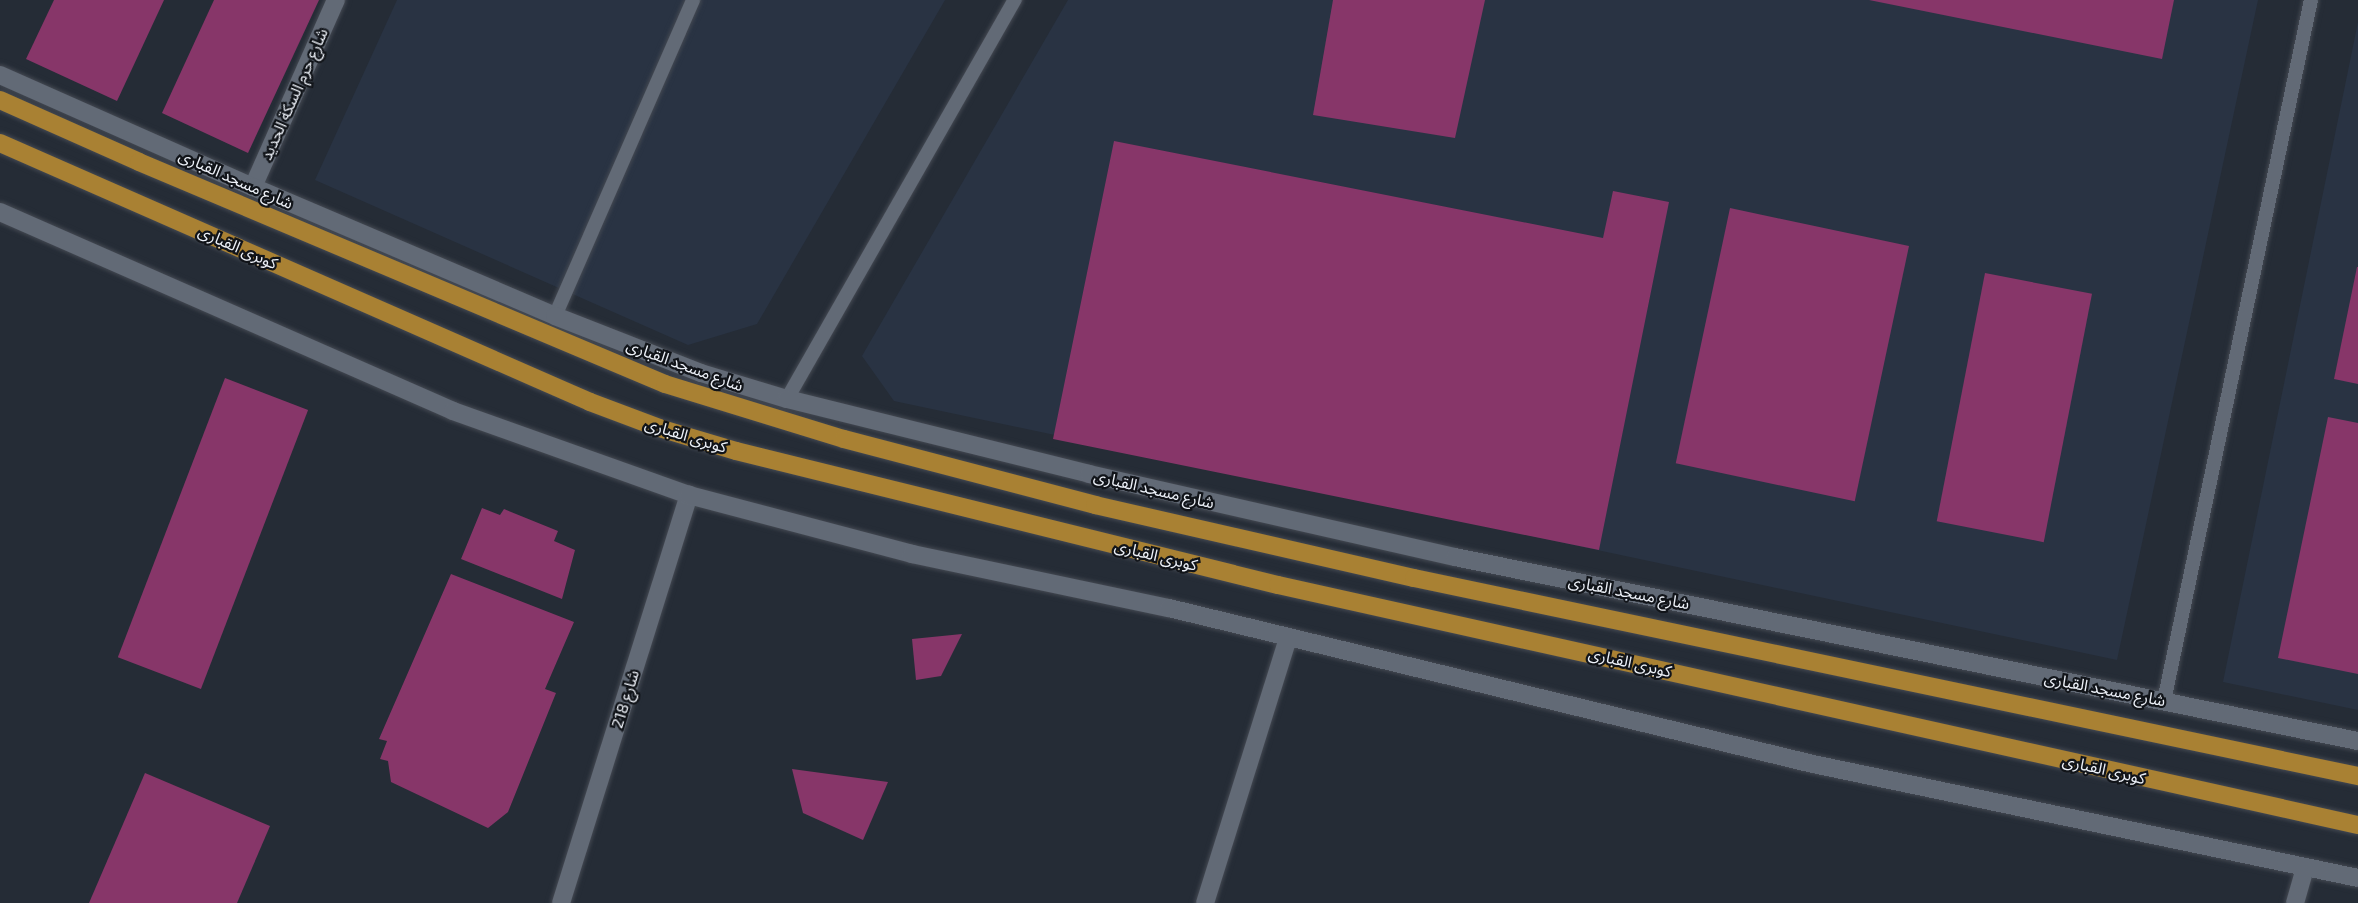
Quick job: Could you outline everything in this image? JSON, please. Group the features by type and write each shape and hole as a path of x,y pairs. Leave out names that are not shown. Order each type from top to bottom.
{"main road":[{"path":"0,100 656,381 844,439 1095,505 1414,578 2358,776"},
{"name":"كوبرى القبارى","path":"0,143 590,402 659,428 725,447 1278,585 2358,825"}],"street":[{"name":"شارع حرم السكة الحديد","path":"253,187 336,0"},
{"name":"شارع مسجد القبارى","path":"0,75 253,187 555,316 701,373 787,399 1089,474 1455,557 2358,741"},
{"path":"0,212 453,411 689,495 912,554 1168,608 1813,764 2358,878"},
{"name":"شارع 218","path":"561,903 689,495"},
{"path":"1205,903 1288,638"},
{"path":"2295,903 2305,867"}],"lane":[{"path":"555,316 693,0"},
{"path":"787,399 1015,0"},
{"path":"2164,701 2311,0"}],"shaded area":[{"path":"397,0 945,0 757,324 688,345 315,180"},
{"path":"1068,0 2258,0 2117,660 894,401 862,356"},
{"path":"2358,22 2358,710 2223,682"}],"building":[{"path":"54,0 164,0 117,101 26,59"},
{"path":"214,0 319,0 248,153 162,113"},
{"path":"1333,0 1485,0 1455,138 1313,115"},
{"path":"1869,0 2174,0 2162,59"},
{"path":"1114,141 1603,238 1613,191 1669,202 1599,550 1053,439"},
{"path":"1730,208 1909,246 1855,501 1676,463"},
{"path":"2358,267 2358,384 2334,379"},
{"path":"1985,273 2092,294 2044,542 1937,521"},
{"path":"225,378 308,410 201,689 118,657"},
{"path":"2328,417 2358,423 2358,674 2278,658"},
{"path":"482,508 500,515 504,509 558,531 554,541 575,550 562,599 461,559"},
{"path":"451,574 574,622 545,689 556,693 508,812 488,828 391,782 388,761 380,759 387,741 379,739"},
{"path":"962,634 941,676 916,680 912,639"},
{"path":"792,769 888,782 863,840 803,813"},
{"path":"145,773 270,826 237,903 89,903"}]}
